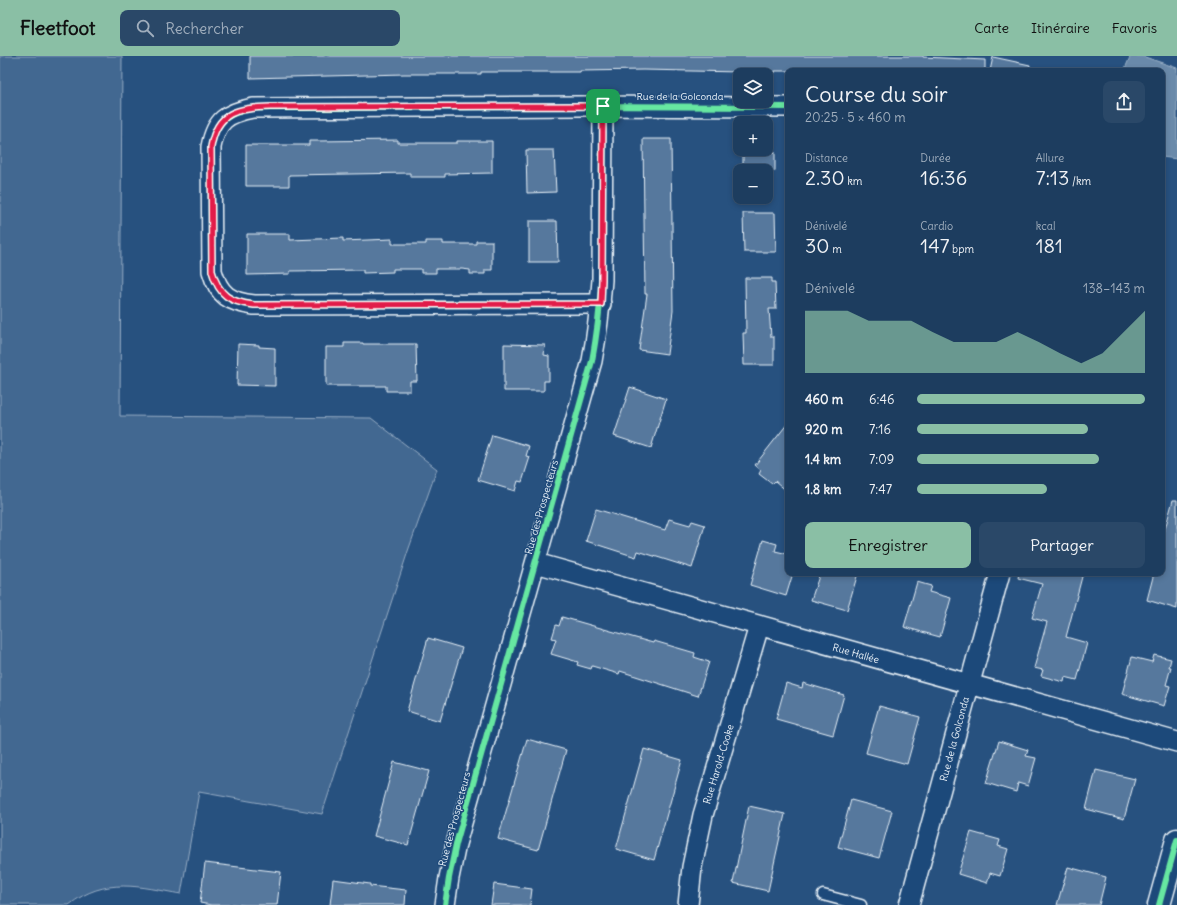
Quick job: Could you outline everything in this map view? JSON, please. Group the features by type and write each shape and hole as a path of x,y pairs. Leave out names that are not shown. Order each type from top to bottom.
{"street":[{"name":"Rue de la Golconda","path":"601,304 242,304 231,299 222,292 215,283 212,271 211,147 213,135 219,124 228,116 239,110 253,108 603,106 785,107"},
{"name":"Rue des Prospecteurs","path":"445,905 456,844 536,563 592,361 597,336 602,280 603,106"},
{"name":"Rue Hallée","path":"536,563 1177,742"},
{"name":"Rue de la Golconda","path":"909,905 999,576"},
{"name":"Rue Harold-Cooke","path":"688,905 694,860 703,815 759,626"},
{"path":"1159,905 1177,840"}],"lane":[{"path":"823,895 861,905"}],"shaded area":[{"path":"0,56 122,56 120,416 371,418 437,469 408,551 322,814 199,792 181,894 123,886 96,890 82,896 69,905 0,905"},
{"path":"1142,56 1177,68 1177,159 1165,157 1165,68 1125,68 1130,57"}],"building":[{"path":"250,56 923,56 985,60 985,68 785,68 785,71 775,71 775,73 773,73 773,68 733,68 733,72 643,70 580,72 481,72 481,74 404,74 250,78"},
{"path":"993,57 1030,65 1030,68 991,68"},
{"path":"643,139 671,139 673,311 667,354 639,350 647,294 645,294"},
{"path":"398,140 398,143 457,143 457,141 492,141 492,173 445,174 445,177 410,177 410,173 289,175 289,186 246,186 246,145 309,145 309,141"},
{"path":"526,150 554,150 556,192 527,193"},
{"path":"773,152 775,152 775,171 773,171 773,164 743,164 743,156 773,156"},
{"path":"743,213 775,213 776,252 744,252"},
{"path":"529,221 557,221 558,262 529,262"},
{"path":"247,234 290,234 290,240 343,238 343,241 392,239 392,244 426,244 426,241 443,241 443,244 476,244 476,241 492,241 492,270 485,270 485,274 470,274 470,270 462,269 436,269 436,273 421,273 421,269 393,269 393,272 363,273 363,270 290,271 290,274 247,275"},
{"path":"745,278 772,278 772,282 775,282 776,309 769,309 771,337 774,337 774,365 744,365 743,333 746,333"},
{"path":"344,343 416,344 417,381 410,381 410,391 386,391 386,386 326,386 326,347 344,347"},
{"path":"238,344 259,345 259,347 275,348 275,386 237,385"},
{"path":"504,344 545,345 544,355 549,356 549,381 544,381 544,391 504,391"},
{"path":"630,387 666,399 651,448 614,436"},
{"path":"785,427 785,489 775,481 772,484 759,474 761,470 755,465"},
{"path":"492,435 529,446 526,456 530,457 522,482 518,481 515,491 478,480"},
{"path":"1173,500 1177,500 1177,609 1147,600 1153,576 1165,576 1165,529"},
{"path":"596,509 665,530 669,519 690,525 692,521 705,525 692,568 638,551 636,557 586,541"},
{"path":"763,540 777,544 775,551 785,553 785,576 792,576 786,596 750,585"},
{"path":"819,576 857,576 847,610 811,600"},
{"path":"1018,576 1082,576 1066,637 1087,643 1077,680 1065,677 1064,682 1041,676 1043,670 1034,668 1047,622 1032,618 1042,584 1018,578"},
{"path":"917,582 931,586 929,592 951,598 940,637 904,627"},
{"path":"562,617 653,643 654,641 695,653 694,657 709,662 698,696 620,671 619,674 592,666 591,669 577,665 578,662 551,654 556,639 552,638 556,625 559,626"},
{"path":"428,638 462,648 440,721 407,711"},
{"path":"1154,655 1171,659 1169,667 1171,667 1166,685 1170,686 1164,706 1122,694 1132,657 1152,662"},
{"path":"786,683 802,688 803,683 844,695 833,735 776,719"},
{"path":"879,706 920,717 907,764 866,753"},
{"path":"527,739 566,750 538,850 498,839"},
{"path":"999,741 1028,750 1026,756 1036,758 1028,786 1018,783 1016,792 986,783"},
{"path":"644,749 682,760 654,860 616,849"},
{"path":"394,762 429,771 408,845 374,836"},
{"path":"1096,770 1135,779 1124,819 1086,809"},
{"path":"851,800 892,811 879,858 838,847"},
{"path":"749,806 785,814 768,891 733,883"},
{"path":"971,832 1000,840 998,846 1008,849 1000,876 990,873 987,883 958,874"},
{"path":"205,863 281,872 277,905 211,905 200,903"},
{"path":"1068,867 1106,877 1099,905 1057,905"},
{"path":"333,879 370,884 370,886 406,890 405,905 330,905"},
{"path":"494,884 532,889 530,905 491,905"}],"cycle path":[{"path":"601,304 254,305 232,300 222,292 212,271 211,147 216,130 224,119 230,115 253,108 581,106 785,107"},
{"path":"445,905 456,844 592,361 602,280 603,106"},
{"path":"1159,905 1177,840"}],"route":[{"path":"603,106 601,304 254,305 242,304 231,299 222,292 215,283 212,271 211,147 213,135 219,124 228,116 239,110 270,107 603,106"}]}
